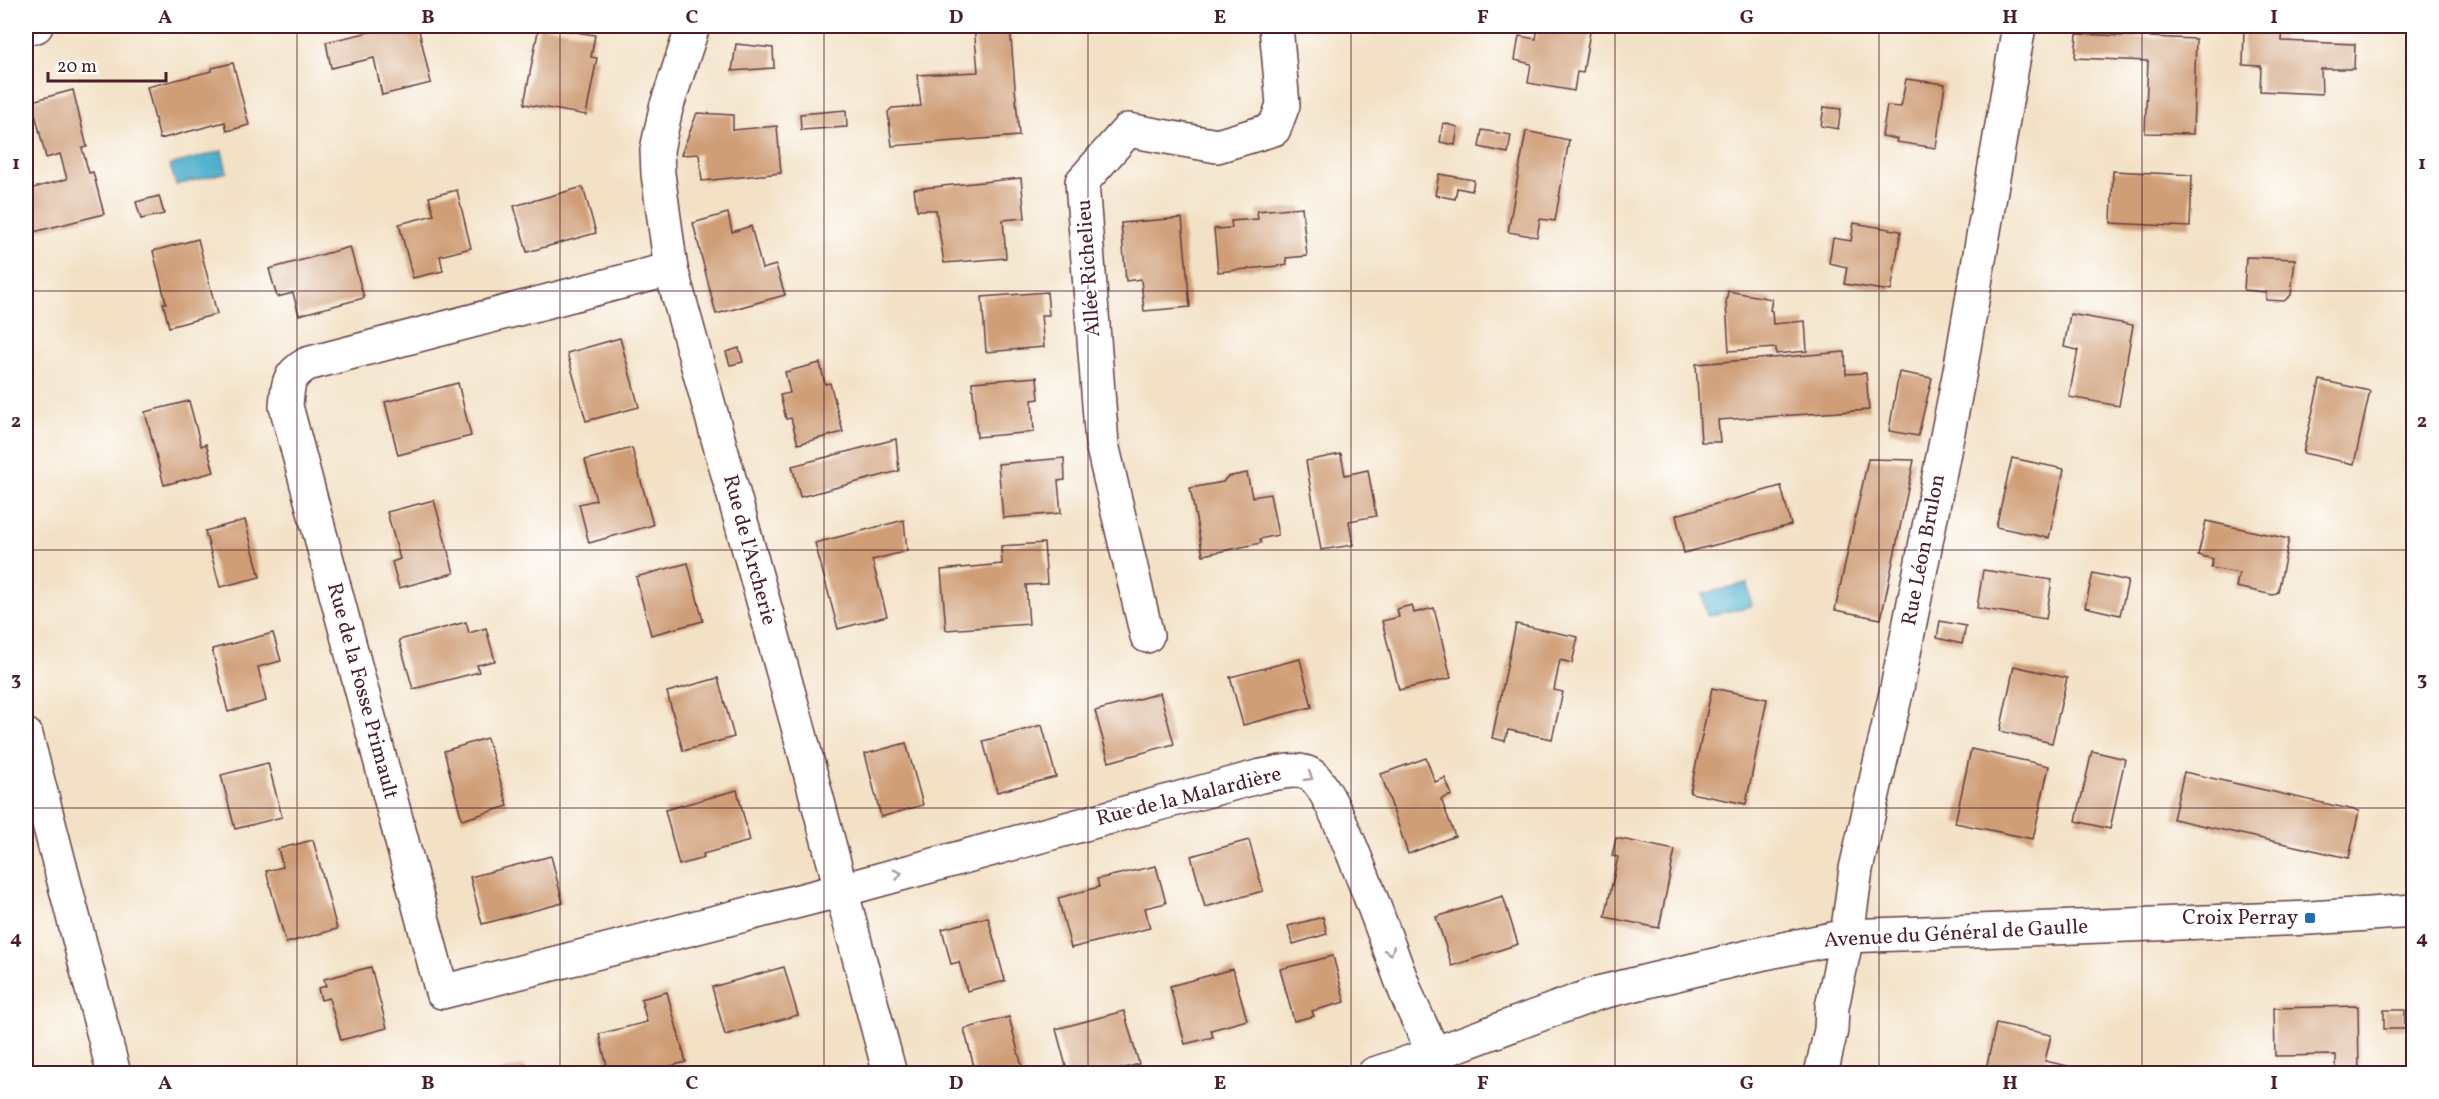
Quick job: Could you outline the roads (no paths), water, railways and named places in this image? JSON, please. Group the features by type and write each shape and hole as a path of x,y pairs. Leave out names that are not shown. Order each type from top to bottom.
{"street":[{"path":"26,28 36,26"},
{"name":"Rue de l'Archerie","path":"693,26 666,108 657,150 658,174 671,269 842,890 890,1074"},
{"name":"Allée Richelieu","path":"1147,636 1102,444 1082,182 1128,130 1217,146 1274,129 1283,105 1276,26"},
{"name":"Rue Léon Brulon","path":"1821,1074 1831,1030 1832,1007 1848,936 1856,869 1896,693 1960,371 2019,26"},
{"name":"Rue de la Fosse Primault","path":"671,269 307,364 295,371 289,380 286,406 442,992 842,890"},
{"path":"26,735 114,1074"},
{"name":"Rue de la Malardière","path":"842,890 1261,776 1296,771 1311,775 1321,785 1337,816 1410,1001 1434,1054"},
{"name":"Avenue du Général de Gaulle","path":"1374,1074 1598,993 1764,953 1848,936 2310,918 2414,911"}],"water":[{"path":"222,151 227,172 176,185 170,165"},
{"path":"1747,583 1752,606 1707,616 1702,594"}],"place":[{"name":"Croix Perray","path":"2310,918"}]}
